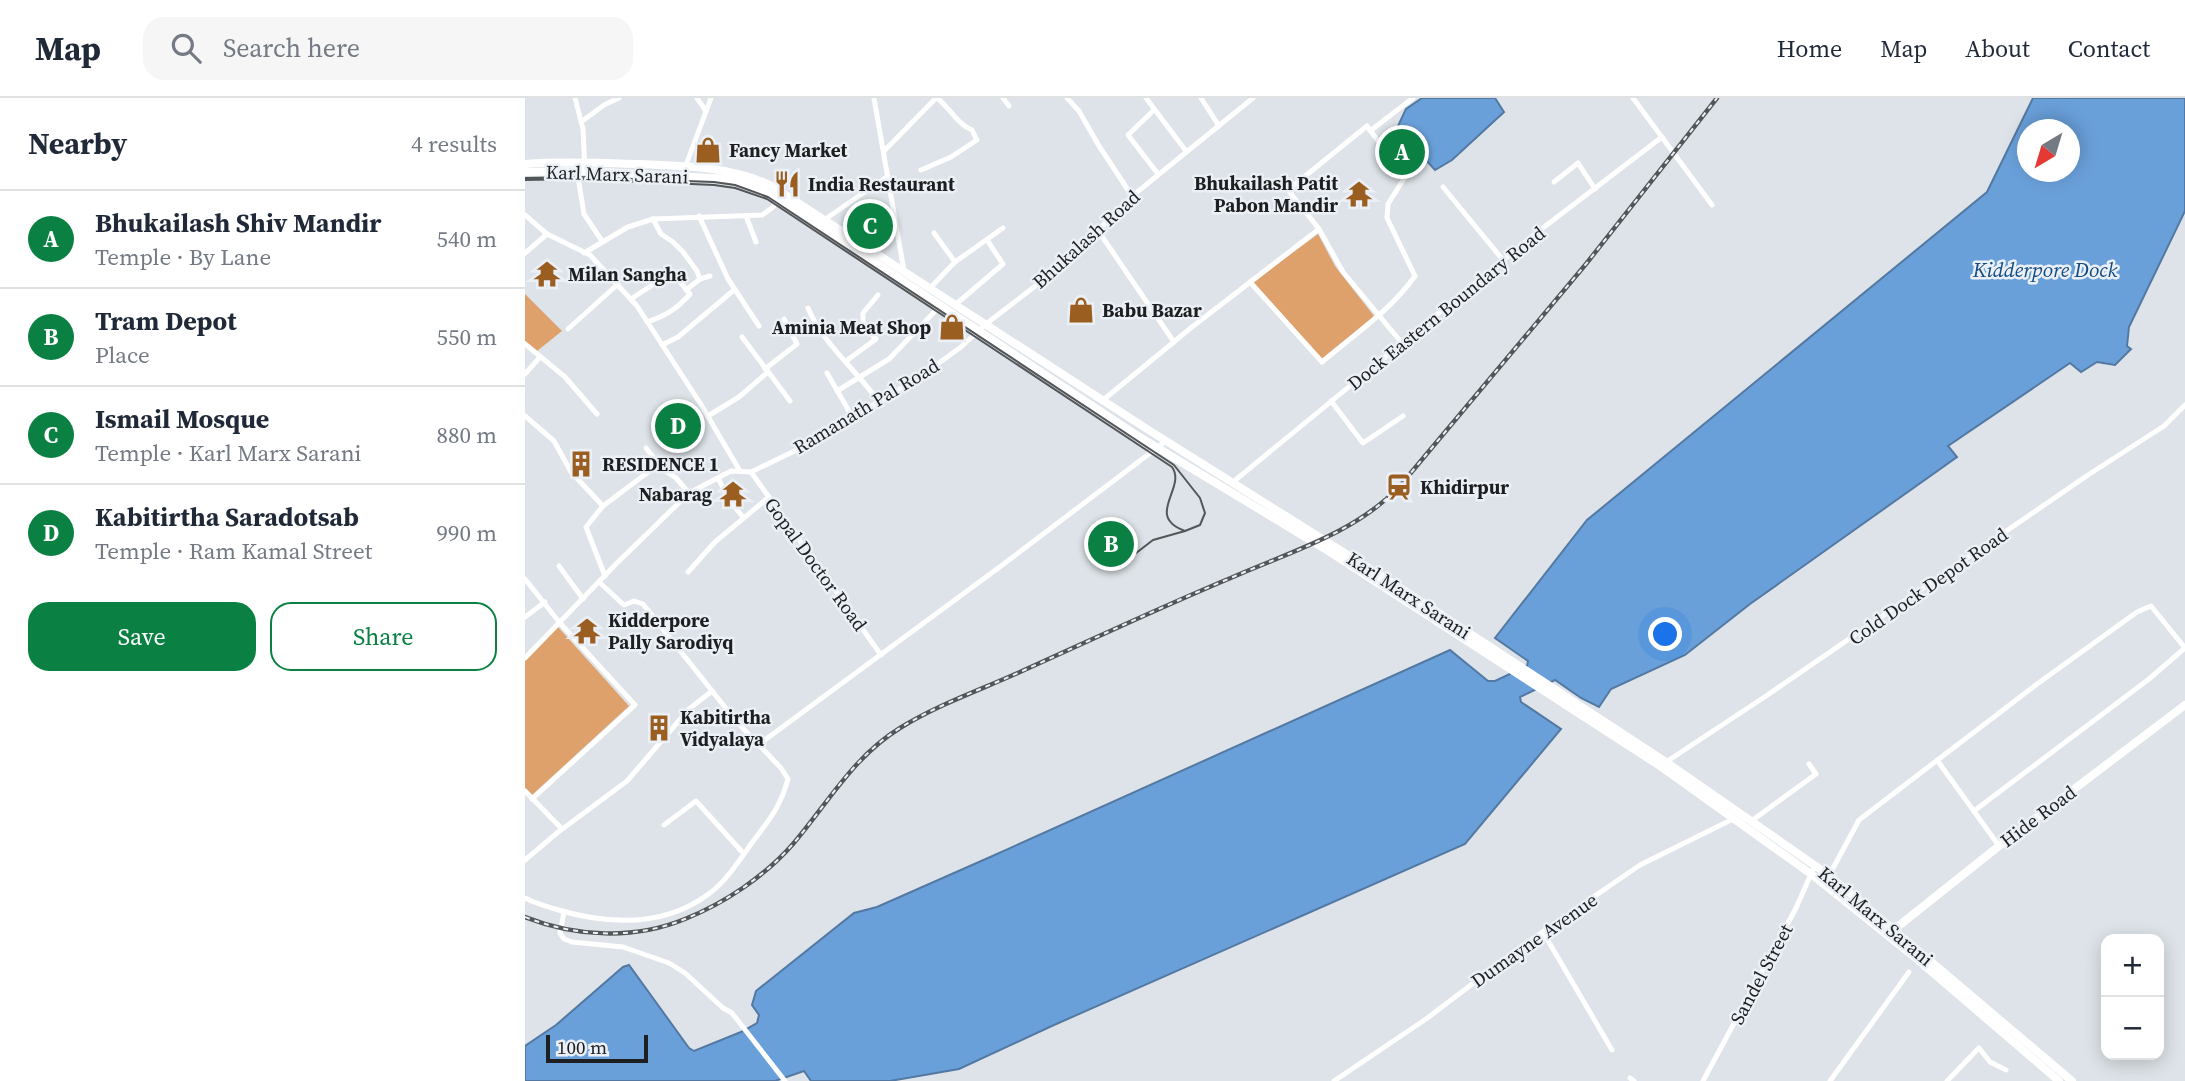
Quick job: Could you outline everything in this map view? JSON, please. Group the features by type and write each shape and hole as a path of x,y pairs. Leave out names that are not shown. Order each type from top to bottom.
{"main road":[{"path":"525,164 551,162 582,170 686,165 708,172"},
{"name":"Karl Marx Sarani","path":"525,172 582,170 684,176 708,172 739,173 758,180 902,275 930,288 982,327 1233,482 1505,661 1666,762 1813,870 1829,876 1920,957 1976,997 2072,1081"},
{"path":"902,275 941,305 982,327 1158,449 1505,661"},
{"path":"1561,697 1738,817"},
{"name":"Hide Road","path":"1891,932 2185,705"},
{"path":"1813,870 1825,885 1891,932"},
{"path":"1920,957 2059,1081"}],"street":[{"path":"575,98 581,122 584,214 601,241"},
{"path":"581,122 619,98"},
{"path":"697,98 706,111"},
{"path":"684,176 711,98"},
{"path":"874,98 902,275"},
{"path":"884,150 937,98 949,107 962,126 972,130 977,140 966,149 921,170"},
{"path":"1003,98 1009,106"},
{"path":"1067,98 1079,111 1132,196"},
{"path":"1146,98 1186,151"},
{"path":"1201,98 1219,125"},
{"name":"Bhukalash Road","path":"982,327 1068,261 1132,196 1254,98"},
{"path":"1370,131 1413,98"},
{"path":"1633,98 1713,205"},
{"path":"1154,110 1128,135 1156,176"},
{"path":"1250,282 1322,362 1377,316 1415,276 1387,218 1388,204 1405,177 1367,126 1288,190 1319,229 1343,272 1377,316 1401,342"},
{"name":"Dock Eastern Boundary Road","path":"1233,482 1401,342 1662,137"},
{"path":"1554,182 1578,163 1595,189"},
{"path":"822,223 888,176"},
{"path":"1443,187 1503,260"},
{"path":"584,253 628,227 653,219 699,215 762,215 772,208 781,196"},
{"path":"525,215 547,234 590,255 631,299 708,416 739,471"},
{"path":"699,215 734,290 759,326"},
{"path":"746,216 756,242"},
{"path":"653,219 661,234 683,252 700,279"},
{"path":"930,288 955,262 1003,228"},
{"path":"1096,408 1174,342 1319,229"},
{"path":"1099,232 1174,342"},
{"path":"934,233 955,262"},
{"path":"525,253 547,234"},
{"path":"955,305 1003,264 987,240"},
{"path":"631,299 672,272 689,294 680,306 667,315 647,322"},
{"path":"686,290 710,275"},
{"path":"568,329 618,284"},
{"path":"662,345 678,337 734,290"},
{"path":"846,361 876,338 863,324 863,313 878,296"},
{"path":"837,391 889,359 941,305"},
{"path":"808,308 813,320 879,402"},
{"path":"708,416 739,397 797,344 784,319"},
{"name":"Ramanath Pal Road","path":"751,472 811,443 921,376 982,327"},
{"path":"742,337 790,401"},
{"path":"525,344 565,377 597,414"},
{"path":"525,374 540,357"},
{"path":"827,373 853,418"},
{"path":"1331,401 1363,443 1403,416"},
{"name":"Cold Dock Depot Road","path":"1666,762 2164,426 2185,405"},
{"path":"525,415 554,441 571,472 603,506"},
{"path":"758,745 1166,441"},
{"path":"646,449 689,493"},
{"path":"605,576 586,527 603,506 659,464"},
{"path":"525,659 689,493 731,471 751,472"},
{"name":"Gopal Doctor Road","path":"751,472 881,655"},
{"path":"718,478 743,517"},
{"path":"688,572 715,542 769,497"},
{"path":"559,566 583,599"},
{"path":"525,579 560,623 635,705 532,799"},
{"path":"525,898 564,912 618,922 666,916 689,907 712,892 744,853 782,800 788,779 781,768 736,721 643,604 634,601 624,605 599,582"},
{"path":"525,617 545,602"},
{"path":"1825,885 1860,820 2037,684 2147,606 2156,609 2185,648 2149,679 1975,811"},
{"path":"525,860 627,781 689,709 712,691"},
{"path":"1937,760 1999,846"},
{"path":"1748,824 1816,774 1809,764"},
{"path":"525,792 562,829"},
{"path":"664,825 696,801 744,853"},
{"name":"Dumayne Avenue","path":"1335,1081 1640,866 1738,817"},
{"name":"Sandel Street","path":"1703,1081 1796,908 1813,870"},
{"path":"564,912 560,933 564,939 623,947 669,963 685,973 732,1013 785,1081"},
{"path":"1543,932 1612,1049"},
{"path":"1830,1081 1909,972"},
{"path":"1947,1081 1979,1048 1990,1062 2006,1070"}],"shaded area":[{"path":"1318,234 1335,266 1374,316 1322,359 1253,282"},
{"path":"525,294 562,331 537,351 525,341"},
{"path":"558,627 629,706 532,795 525,788 525,660"}],"water":[{"path":"1422,98 1495,98 1504,112 1452,160 1435,170 1397,128 1406,109"},
{"name":"Kidderpore Dock","path":"2033,98 2185,98 2185,211 2129,327 2127,346 2131,349 2115,365 2097,362 2081,372 2070,363 1948,446 1957,457 1750,604 1685,655 1611,689 1599,707 1555,680 1520,697 1521,702 1561,729 1465,844 959,1069 890,1081 811,1081 804,1071 775,1081 525,1081 525,1046 556,1025 623,967 629,965 689,1048 694,1051 757,1023 759,1015 752,1005 756,991 854,913 877,907 1450,650 1488,681 1495,681 1527,666 1528,661 1495,638 1587,520 1987,192 2017,131 2017,182 2080,182 2080,119 2023,119"}],"tram line":[{"path":"525,178 578,177 714,182 735,185 768,197 1174,465 1200,498 1205,513 1200,525 1185,531 1173,525 1168,518 1167,510 1175,484 1172,467 767,199 735,188 714,185 578,179 525,180"},
{"path":"1118,567 1153,540 1185,531"}],"railway":[{"path":"525,917 564,929 625,933 666,926 700,912 743,888 782,856 855,767 900,728 959,698 1321,540 1363,517 1399,487 1586,264 1717,98"}],"place":[{"name":"Fancy Market","path":"708,150"},
{"name":"Bhukailash Shiv Mandir","path":"1402,152"},
{"name":"India Restaurant","path":"787,184"},
{"name":"Bhukailash Patit Pabon Mandir","path":"1359,194"},
{"name":"Ismail Mosque","path":"870,226"},
{"name":"Milan Sangha","path":"547,274"},
{"name":"Babu Bazar","path":"1081,310"},
{"name":"Aminia Meat Shop","path":"952,327"},
{"name":"Kabitirtha Saradotsab","path":"678,426"},
{"name":"RESIDENCE 1","path":"581,464"},
{"name":"Khidirpur","path":"1399,487"},
{"name":"Nabarag","path":"733,494"},
{"name":"Tram Depot","path":"1111,544"},
{"name":"Kidderpore Pally Sarodiyq","path":"587,631"},
{"name":"Kabitirtha Vidyalaya","path":"659,728"}]}
